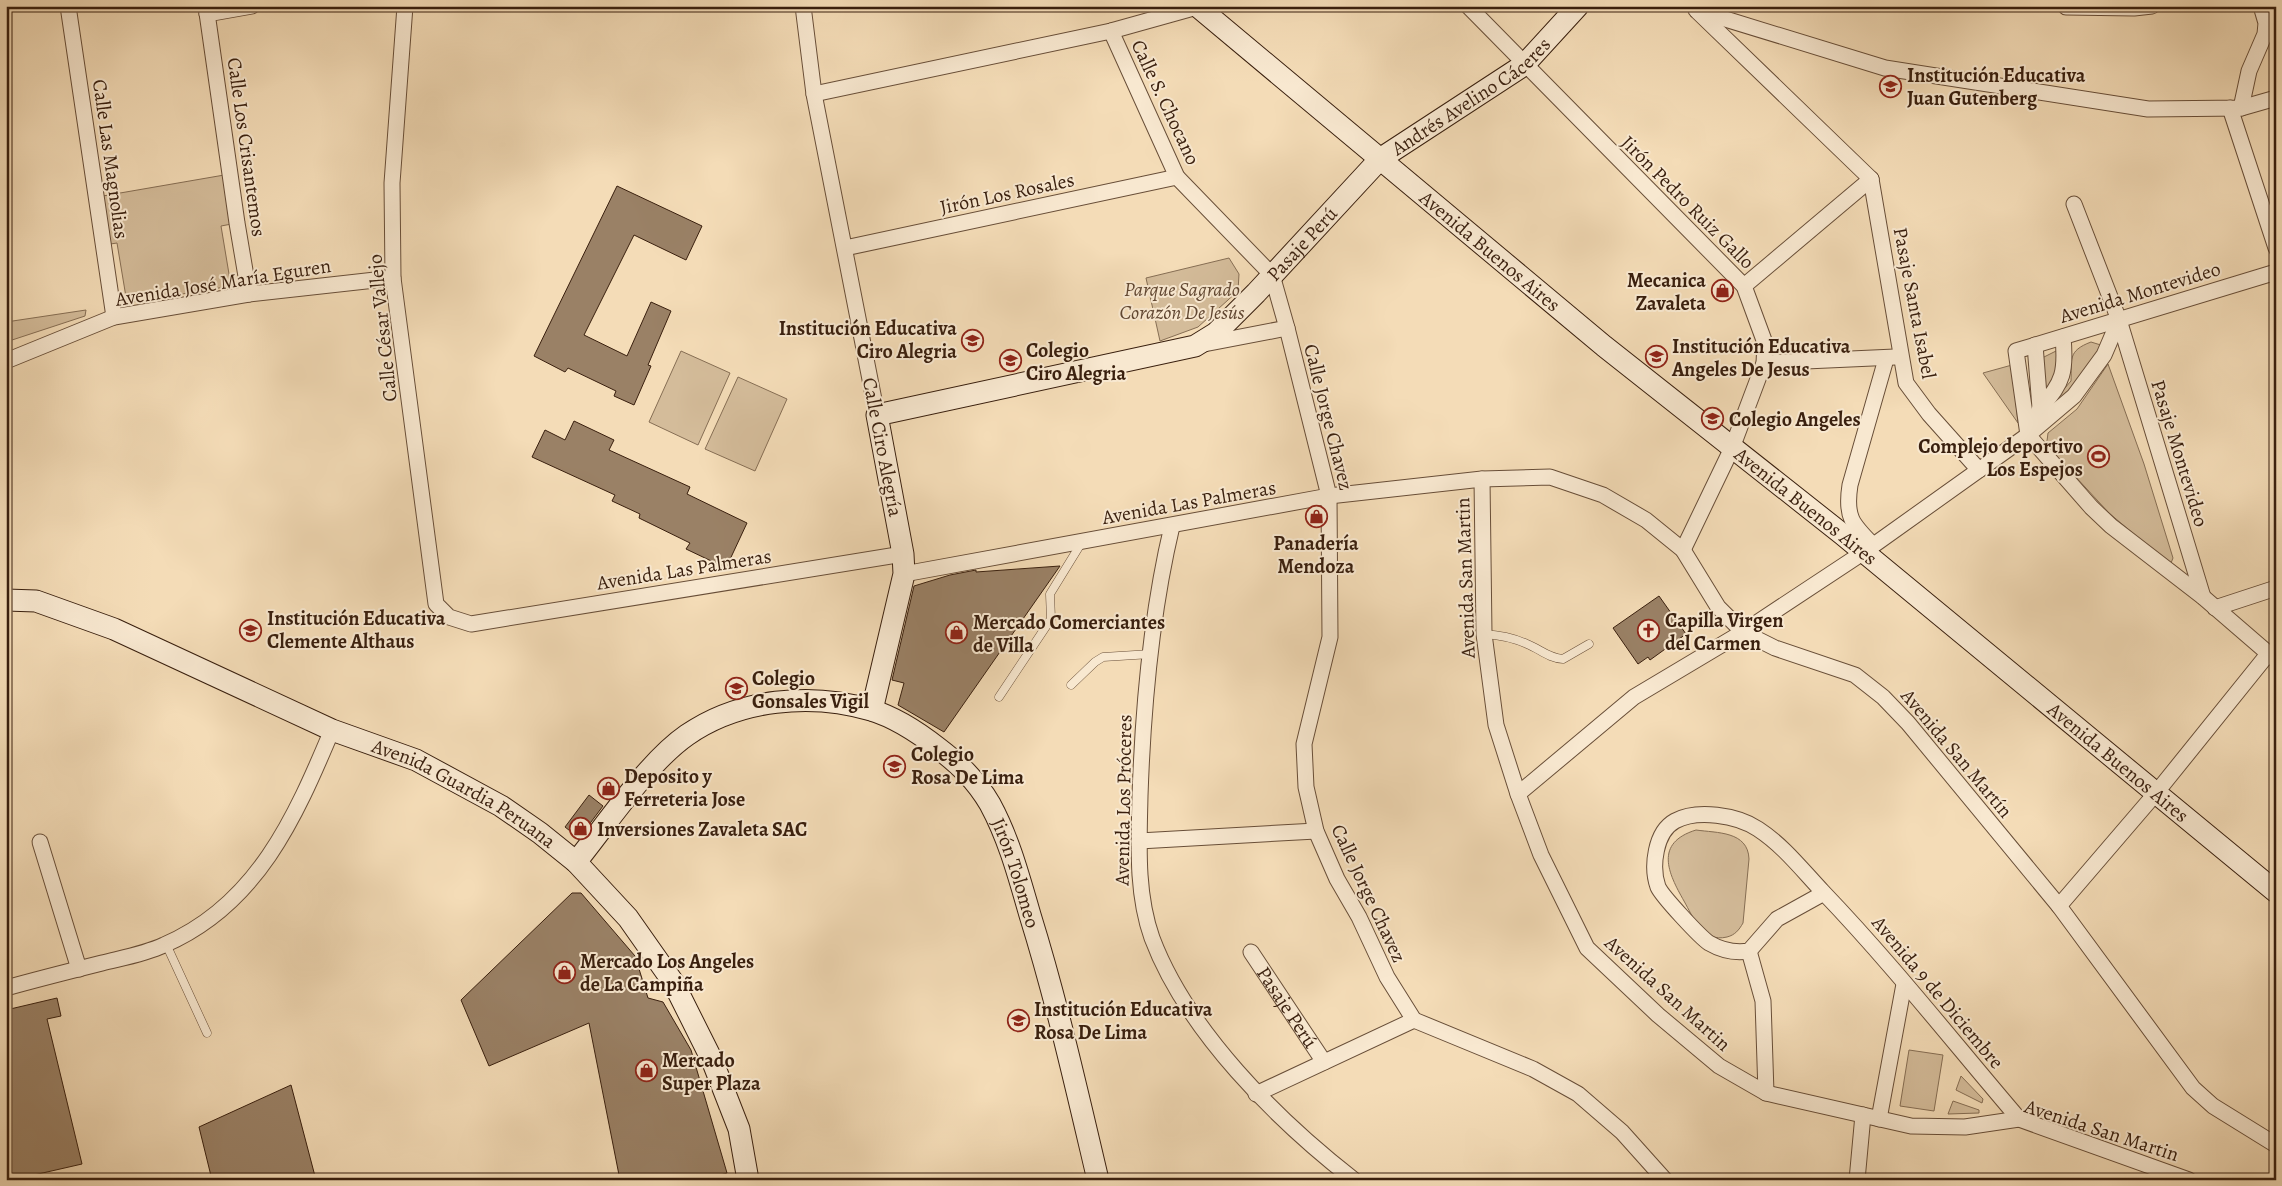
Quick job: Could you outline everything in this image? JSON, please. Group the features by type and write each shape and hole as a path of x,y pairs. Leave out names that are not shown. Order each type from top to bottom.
{"street":[{"name":"Calle Las Magnolias","path":"68,6 114,317"},
{"path":"206,10 252,6"},
{"name":"Calle César Vallejo","path":"405,6 392,183 393,278 436,604 449,616 471,624"},
{"name":"Calle Ciro Alegría","path":"803,6 814,94 877,415 903,564 872,710"},
{"name":"Jirón Pedro Ruiz Gallo","path":"1468,6 1524,65 1744,286 1765,343 1764,363 1732,448 1683,550"},
{"name":"Andrés Avelino Cáceres","path":"1380,160 1524,65 1578,6"},
{"path":"2066,6 2134,8 2152,6"},
{"path":"2261,6 2266,24 2265,34 2235,108 2276,248"},
{"path":"814,94 1111,30 1197,7"},
{"name":"Avenida Buenos Aires","path":"1197,7 1604,346 1732,448 1869,549 2156,793 2276,892"},
{"path":"1694,8 1885,68 2148,109 2235,108 2276,98"},
{"path":"1694,8 1871,179 1744,286"},
{"name":"Calle Los Crisantemos","path":"206,10 249,294"},
{"name":"Calle S. Chocano","path":"1111,30 1177,177 1272,275"},
{"name":"Pasaje Perú","path":"877,415 1195,346 1216,333 1380,160"},
{"name":"Jirón Los Rosales","path":"845,248 1177,177"},
{"name":"Pasaje Santa Isabel","path":"1871,179 1894,358 1906,383 1929,414 1979,470"},
{"name":"Pasaje Montevideo","path":"2074,204 2119,320 2203,597"},
{"name":"Avenida Montevideo","path":"2028,434 2016,351 2276,272"},
{"name":"Calle Jorge Chavez","path":"1272,275 1329,496 1330,637 1304,744 1306,787 1316,831 1337,879 1359,917 1387,977 1414,1020"},
{"name":"Avenida José María Eguren","path":"6,361 114,317 249,294 393,278"},
{"path":"1518,794 1634,697 1743,632 1869,549 2028,434 2074,396 2104,355 2119,320"},
{"path":"1195,346 1287,328"},
{"path":"2028,434 2040,408 2051,397 2063,376 2066,363 2063,337"},
{"path":"2035,345 2040,408"},
{"path":"1764,363 1894,358 1850,486 1847,504 1855,527 1869,549"},
{"path":"2028,434 2091,507 2111,526 2203,597 2272,657 2059,906"},
{"name":"Avenida San Martín","path":"1482,479 1550,477 1603,495 1646,520 1683,550 1718,607 1743,632 1775,648 1855,674 1883,697 1908,723 2059,906 2193,1088 2213,1106 2276,1145"},
{"name":"Avenida Las Palmeras","path":"471,624 903,564 1082,542 1329,496 1482,479"},
{"name":"Avenida San Martin","path":"1482,479 1484,634 1496,726 1518,794 1541,855 1587,948 1658,1015 1719,1066 1766,1093 1911,1126 1939,1128 2019,1119 2189,1180"},
{"name":"Avenida Los Próceres","path":"1172,526 1158,585 1142,730 1139,841 1141,900 1152,938 1170,976 1201,1026 1256,1094 1354,1180"},
{"path":"2214,608 2276,588"},
{"name":"Avenida Guardia Peruana","path":"6,600 36,601 114,629 332,730 416,760 501,806 576,862 628,918 673,982 712,1060 739,1129 748,1180"},
{"name":"Jirón Tolomeo","path":"576,862 653,766 687,735 729,714 778,702 824,701 872,710 920,734 963,767 989,803 1008,843 1043,956 1098,1180"},
{"path":"6,988 166,944 195,930 238,896 271,855 304,795 332,730"},
{"name":"Avenida 9 de Diciembre","path":"1749,951 1736,953 1710,943 1658,888 1654,861 1660,840 1672,822 1687,816 1728,817 1757,828 1786,852 1869,939 1904,984 2019,1119"},
{"path":"1139,841 1316,831"},
{"path":"40,842 79,969"},
{"path":"1766,1093 1763,1001 1749,951 1777,919 1824,893"},
{"name":"Pasaje Perú","path":"1251,952 1324,1062"},
{"path":"1879,1119 1904,984"},
{"path":"1256,1094 1414,1020 1533,1069 1578,1094 1622,1132 1665,1180"},
{"path":"1857,1180 1863,1115"}],"lane":[{"path":"999,697 1051,619 1050,594 1082,542"},
{"path":"1484,634 1504,635 1529,644 1542,653 1563,660 1589,644"},
{"path":"1071,685 1095,662 1103,657 1151,654"},
{"path":"166,944 208,1033"}],"green space":[{"path":"230,174 237,223 221,226 231,286 127,303 117,243 104,245 97,197"},
{"name":"Parque Sagrado Corazón De Jesús","path":"1229,258 1239,274 1238,291 1198,327 1160,341 1146,278"},
{"path":"86,310 85,316 6,342 6,322"},
{"path":"2091,342 2104,346 2076,387 2042,414 2071,381 2071,362 2074,353 2083,345"},
{"path":"681,351 730,373 698,445 649,422"},
{"path":"2056,351 2061,352 2062,365 2045,395 2040,359"},
{"name":"Complejo deportivo Los Espejos","path":"2108,364 2144,464 2173,558 2171,563 2168,563 2109,513 2050,449 2047,441 2048,433 2077,409"},
{"path":"2012,365 2018,423 1983,373"},
{"path":"738,377 787,399 755,471 705,449"},
{"path":"1696,830 1730,835 1743,843 1747,850 1749,859 1743,923 1736,932 1727,937 1711,936 1700,927 1678,890 1670,870 1668,860 1674,843"},
{"path":"1909,1050 1943,1055 1934,1111 1900,1106"},
{"path":"1961,1076 1983,1099 1982,1103 1956,1090"},
{"path":"1953,1101 1979,1110 1979,1113 1948,1114"}],"building":[{"path":"617,186 702,226 686,260 634,235 584,335 627,356 651,302 671,311 648,365 651,366 634,405 614,396 616,391 568,368 565,372 534,356"},
{"path":"574,421 614,440 609,450 690,487 687,494 747,523 726,568 686,549 690,543 639,518 640,514 612,501 615,495 532,457 545,430 565,440"},
{"name":"Mercado Comerciantes de Villa","path":"1060,566 944,732 898,705 904,683 892,680 914,586 950,575 976,570 976,572"},
{"name":"Capilla Virgen del Carmen","path":"1659,596 1686,634 1650,660 1648,657 1638,664 1613,628"},
{"path":"589,795 603,806 579,838 565,827"},
{"path":"572,893 581,893 635,956 648,998 663,1002 691,1050 727,1173 704,1180 620,1180 589,1023 489,1066 461,1000"},
{"path":"57,998 61,1016 47,1019 82,1164 12,1180 6,1157 6,1010"},
{"path":"291,1085 316,1180 212,1180 199,1127"}],"place":[{"name":"Institución Educativa Juan Gutenberg","path":"1891,87"},
{"name":"Mecanica Zavaleta","path":"1722,291"},
{"name":"Institución Educativa Ciro Alegria","path":"973,340"},
{"name":"Institución Educativa Angeles De Jesus","path":"1656,357"},
{"name":"Colegio Ciro Alegria","path":"1010,361"},
{"name":"Colegio Angeles","path":"1713,419"},
{"name":"Complejo deportivo Los Espejos","path":"2099,457"},
{"name":"Panadería Mendoza","path":"1316,517"},
{"name":"Institución Educativa Clemente Althaus","path":"251,630"},
{"name":"Capilla Virgen del Carmen","path":"1649,631"},
{"name":"Mercado Comerciantes de Villa","path":"957,633"},
{"name":"Colegio Gonsales Vigil","path":"736,689"},
{"name":"Colegio Rosa De Lima","path":"895,766"},
{"name":"Deposito y Ferreteria Jose","path":"608,788"},
{"name":"Inversiones Zavaleta SAC","path":"581,829"},
{"name":"Mercado Los Angeles de La Campiña","path":"564,973"},
{"name":"Institución Educativa Rosa De Lima","path":"1018,1021"},
{"name":"Mercado Super Plaza","path":"646,1071"}]}
